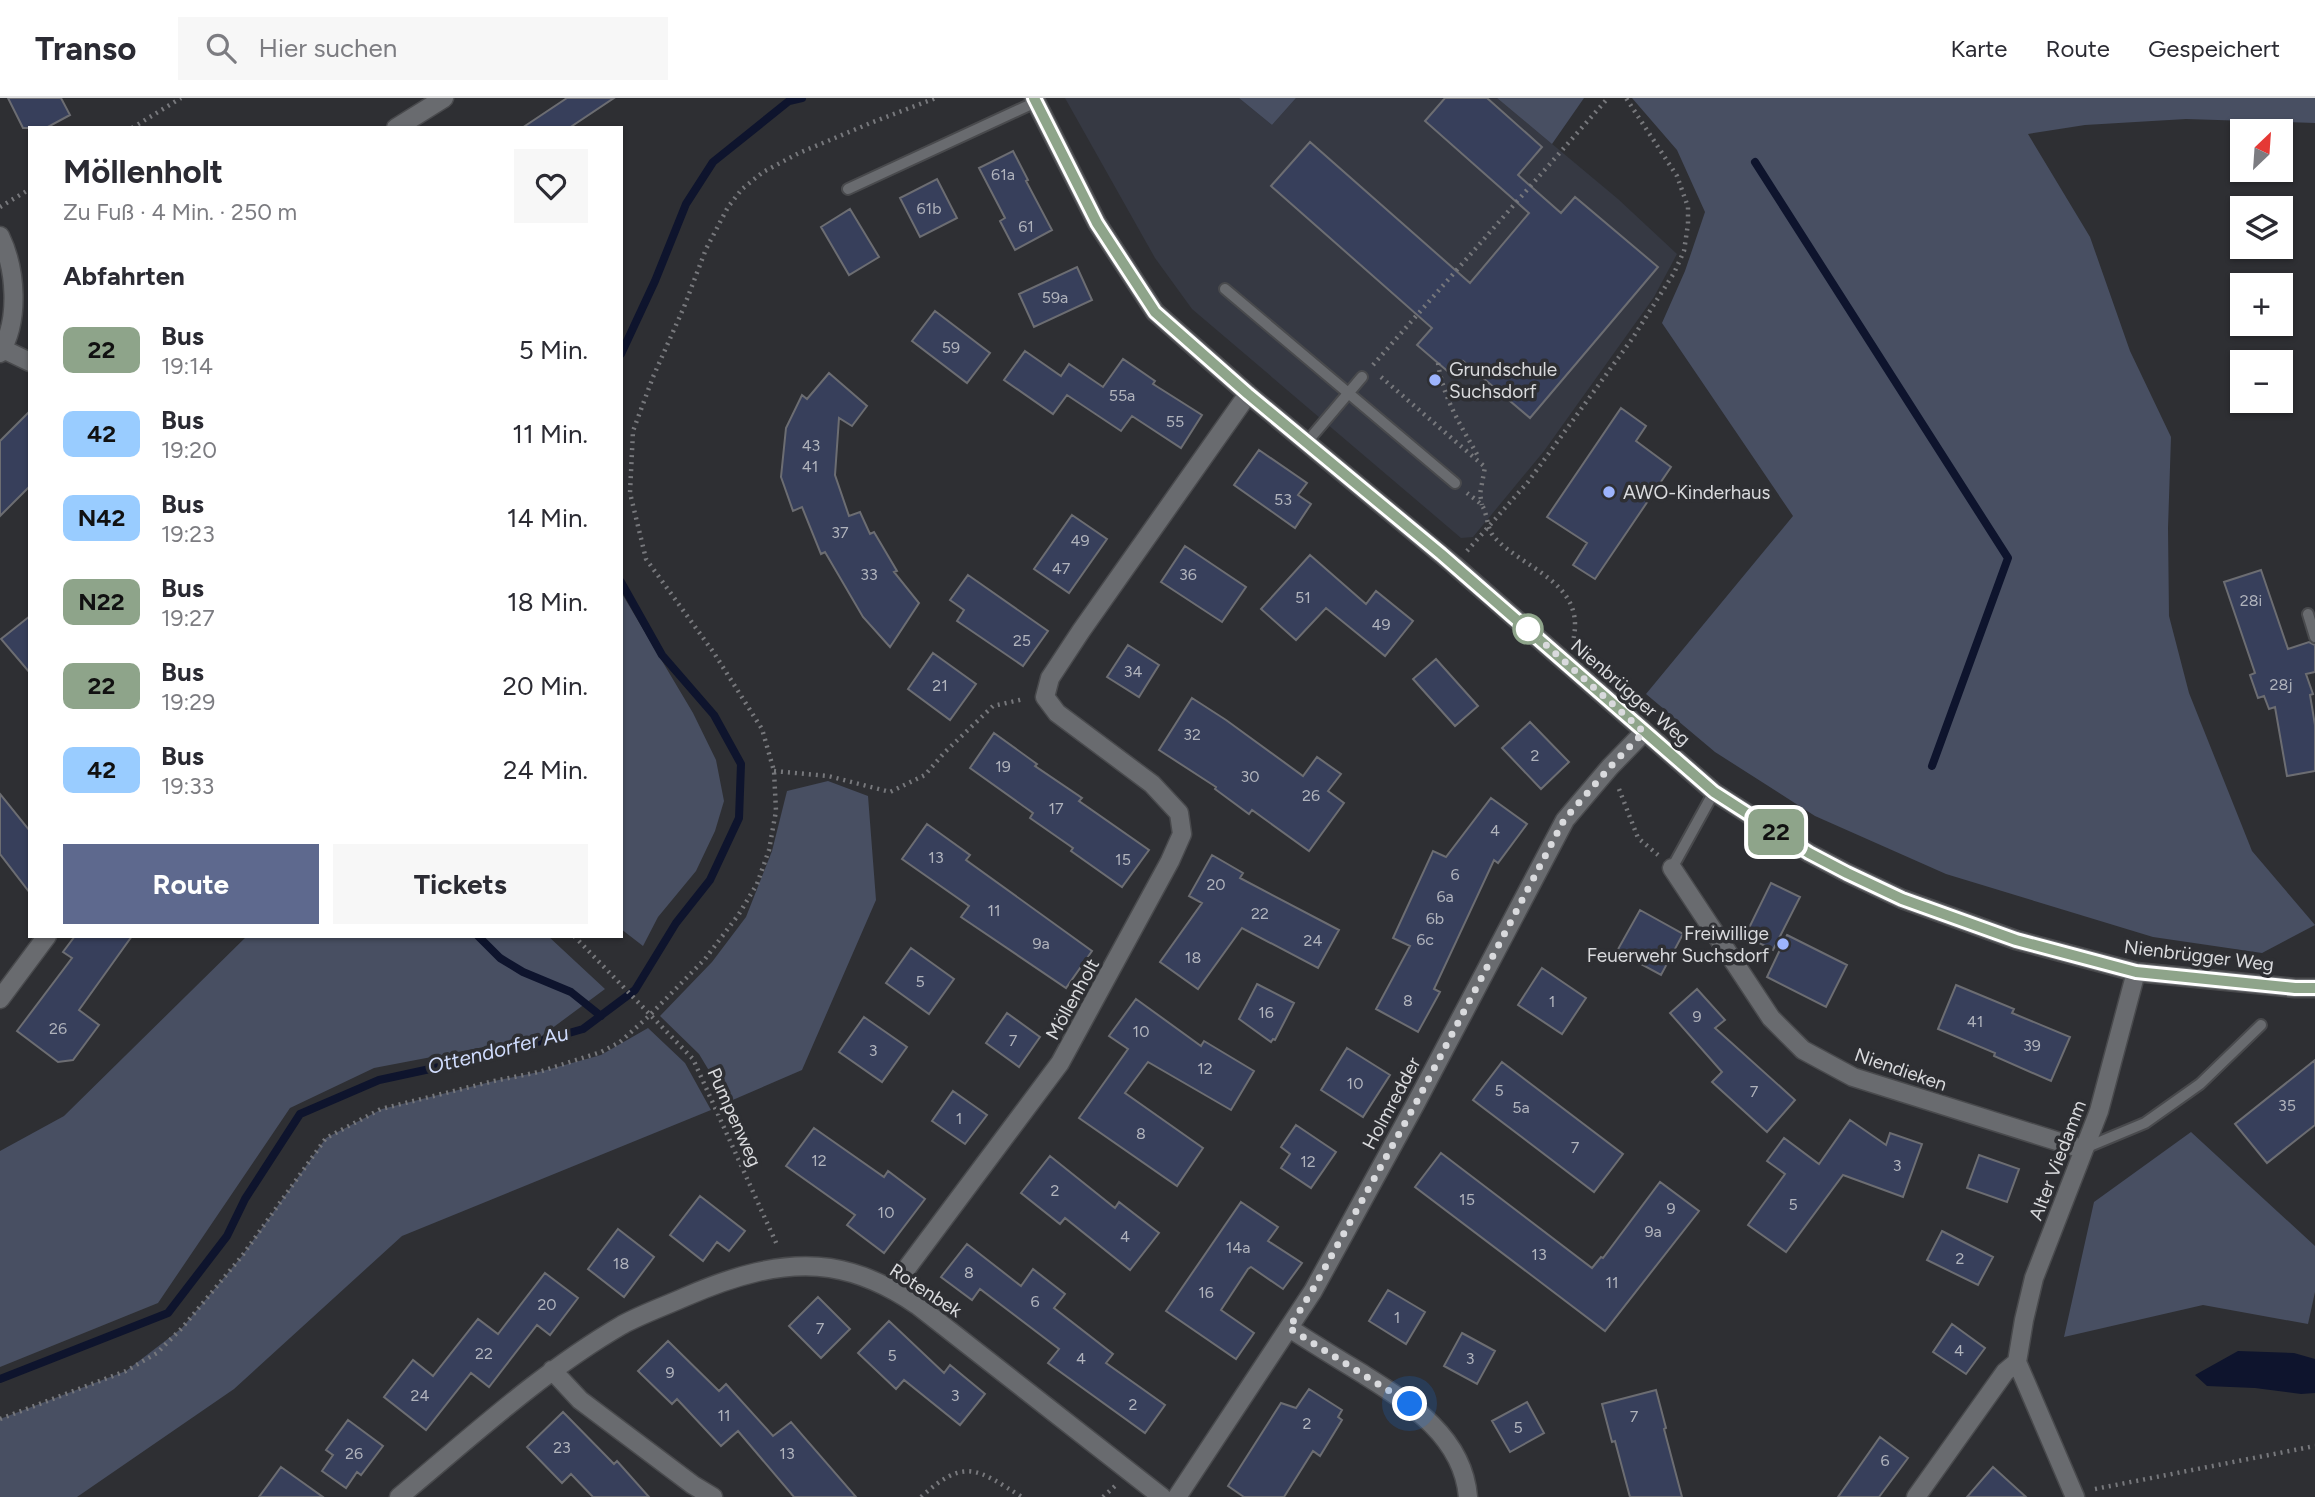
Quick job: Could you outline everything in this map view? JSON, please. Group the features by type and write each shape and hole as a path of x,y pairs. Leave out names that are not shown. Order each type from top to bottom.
{"street":[{"path":"399,126 444,98"},
{"name":"Nienbrügger Weg","path":"1035,100 1097,223 1155,312 1248,394 1454,565 1714,792 1809,853 1902,899 2016,940 2136,972 2315,988"},
{"path":"0,236 5,247 13,287 12,320 1,351 28,361"},
{"path":"1045,697 1050,677 1248,394"},
{"name":"Möllenholt","path":"892,1288 1060,1063 1170,861 1182,834 1179,813 1152,784 1057,713 1045,697"},
{"name":"Holmredder","path":"1177,1497 1312,1291 1416,1103 1564,820 1644,732"},
{"name":"Niendieken","path":"1672,868 1770,1018 1803,1050 1853,1077 2082,1150"},
{"path":"0,999 46,938"},
{"name":"Alter Viedamm","path":"2017,1362 2034,1278 2105,1091 2136,972"},
{"name":"Rotenbek","path":"399,1497 552,1370 624,1324 710,1286 748,1273 787,1267 829,1268 859,1275 892,1288 918,1305 1162,1497"},
{"path":"1289,1328 1410,1404 1434,1426 1454,1453 1467,1486 1468,1497"},
{"path":"1916,1497 2005,1372 2017,1362 2074,1495"},
{"path":"552,1370 580,1400 713,1497"}],"lane":[{"path":"848,189 1035,100"},
{"path":"1225,289 1455,483"},
{"path":"1307,442 1366,372"},
{"path":"2308,614 2315,637"},
{"path":"1672,868 1714,792"},
{"path":"2082,1150 2145,1122 2178,1100 2200,1084 2261,1026"}],"path":[{"path":"135,126 181,98"},
{"path":"0,1419 126,1371 157,1353 182,1328 242,1256 326,1138 382,1110 539,1072 601,1052 620,1042 705,959 739,914 757,884 769,850 776,811 774,771 762,729 713,653 646,559 630,493 633,431 706,249 728,207 742,189 763,172 799,153 936,98"},
{"path":"1480,460 1366,372 1608,98"},
{"path":"1454,565 1528,482 1632,339 1674,273 1684,251 1688,206 1677,176 1626,98"},
{"path":"0,207 28,190"},
{"path":"1438,363 1450,406 1485,467 1480,494 1494,537 1558,585 1565,594 1575,618 1575,628 1572,644 1563,660"},
{"path":"1455,483 1482,506"},
{"path":"774,771 828,776 890,792 925,775 993,706 1014,700 1045,697"},
{"path":"1610,767 1638,838 1672,868"},
{"name":"Pumpenweg","path":"576,938 693,1059 787,1267"},
{"path":"2074,1495 2315,1446"},
{"path":"921,1497 939,1481 957,1471 982,1472 1023,1497"}],"shaded area":[{"name":"Grundschule Suchsdorf","path":"1065,98 1239,98 1272,125 1296,98 1497,98 1618,199 1677,254 1654,297 1544,451 1473,537 1461,538 1192,309 1155,258"},
{"path":"1239,98 1296,98 1272,125"},
{"path":"1497,98 1584,98 1552,144"},
{"path":"1632,98 2315,98 2315,123 2293,122 2293,119 2186,119 2085,125 2028,134 2090,237 2130,351 2171,437 2169,616 2189,693 2252,851 2315,925 2262,953 2153,937 1946,874 1815,816 1715,752 1646,694 1793,516 1662,323 1685,271 1705,212 1677,150"},
{"path":"623,595 693,713 716,760 724,801 715,831 696,871 658,917 643,946 623,931"},
{"path":"828,781 868,796 876,900 802,1070 728,1102 699,1054 660,1016 712,962 746,917 772,851 787,791"},
{"path":"245,938 550,938 605,989 524,1049 489,1046 374,1068 290,1108 158,1303 0,1367 0,1151 64,1116"},
{"path":"648,1028 685,1063 711,1110 402,1236 234,1389 77,1497 0,1497 0,1419 126,1371 182,1328 242,1256 326,1138 382,1109 601,1055"},
{"path":"2191,1132 2315,1246 2315,1292 2308,1324 2203,1305 2064,1337 2094,1202"},
{"path":"2238,1351 2294,1353 2315,1359 2315,1393 2207,1386 2195,1375"}],"building":[{"path":"8,98 61,98 70,115 50,126 23,128"},
{"path":"567,98 614,98 572,126 525,126"},
{"path":"1445,98 1487,98 1542,147 1518,175 1561,213 1575,197 1658,267 1530,418 1463,361 1452,375 1417,345 1432,328 1271,186 1310,142 1470,283 1529,213 1425,121"},
{"path":"1013,151 1052,230 1015,250 1000,221 1005,218 979,168"},
{"path":"937,179 957,218 920,237 900,198"},
{"path":"850,209 879,257 849,275 821,227"},
{"path":"1077,267 1092,300 1034,327 1019,294"},
{"path":"935,311 990,353 967,383 912,341"},
{"path":"1025,351 1061,376 1069,364 1103,387 1123,359 1155,381 1153,384 1202,415 1181,448 1132,416 1121,431 1067,395 1053,414 1004,380"},
{"path":"829,373 867,406 852,426 839,418 835,475 849,516 860,512 870,534 874,532 897,571 894,572 919,603 890,647 863,617 825,552 821,554 802,507 793,511 781,477 786,428 802,395 807,399"},
{"name":"AWO-Kinderhaus","path":"1621,408 1646,426 1636,441 1671,467 1595,579 1573,565 1587,543 1547,517"},
{"path":"28,413 28,488 0,516 0,441"},
{"path":"1259,450 1307,483 1298,495 1311,504 1295,528 1234,485"},
{"path":"1072,515 1107,539 1069,593 1034,569"},
{"path":"1185,546 1246,587 1222,622 1161,582"},
{"path":"1310,555 1366,604 1376,591 1413,621 1385,656 1326,608 1296,640 1261,609"},
{"path":"2261,570 2288,649 2309,642 2315,645 2315,672 2306,674 2313,694 2310,695 2315,725 2315,771 2287,776 2275,707 2269,709 2264,696 2258,698 2250,675 2255,673 2224,582"},
{"path":"968,575 1048,631 1023,666 957,621 964,610 950,600"},
{"path":"28,618 28,671 1,639"},
{"path":"1128,645 1159,665 1139,697 1107,677"},
{"path":"933,653 976,684 950,720 908,689"},
{"path":"1436,659 1478,706 1455,726 1413,679"},
{"path":"1192,698 1303,776 1317,757 1341,774 1328,791 1344,803 1309,851 1252,810 1249,814 1215,789 1216,787 1159,750"},
{"path":"1530,722 1569,762 1541,789 1502,748"},
{"path":"994,733 1037,764 1035,766 1082,798 1079,801 1149,850 1122,887 1030,818 1033,813 970,768"},
{"path":"0,794 28,829 28,890 0,854"},
{"path":"1491,798 1527,824 1498,863 1494,860 1434,989 1440,992 1418,1032 1376,1009 1410,946 1393,938 1433,851 1446,857"},
{"path":"927,824 970,855 966,860 1092,951 1066,988 961,917 969,906 902,859"},
{"path":"1212,855 1243,873 1240,878 1339,930 1318,968 1242,928 1198,989 1160,962 1202,903 1189,896"},
{"path":"1771,883 1800,897 1773,950 1745,936"},
{"path":"1640,910 1683,934 1661,975 1617,951"},
{"name":"Freiwillige Feuerwehr Suchsdorf","path":"1787,935 1847,965 1826,1007 1767,977"},
{"path":"74,938 131,938 79,1010 99,1025 73,1060 58,1062 17,1031 72,958 63,952"},
{"path":"911,948 954,979 929,1014 886,983"},
{"path":"1542,968 1586,998 1562,1034 1518,1005"},
{"path":"1257,984 1294,1003 1275,1040 1271,1042 1239,1019"},
{"path":"1956,985 2014,1009 2012,1013 2070,1037 2051,1081 1938,1029"},
{"path":"1697,989 1725,1020 1715,1028 1795,1100 1767,1132 1712,1082 1722,1072 1670,1013"},
{"path":"1136,999 1201,1046 1204,1041 1254,1071 1231,1110 1148,1062 1125,1093 1203,1148 1177,1186 1079,1118 1128,1049 1109,1036"},
{"path":"1007,1013 1040,1037 1019,1067 986,1043"},
{"path":"864,1017 907,1047 882,1082 839,1052"},
{"path":"1347,1048 1390,1075 1363,1117 1321,1090"},
{"path":"2315,1060 2315,1125 2267,1163 2235,1124"},
{"path":"1502,1062 1623,1154 1594,1192 1473,1100"},
{"path":"953,1091 987,1115 965,1144 932,1121"},
{"path":"1850,1120 1886,1145 1890,1133 1922,1144 1903,1197 1843,1175 1786,1252 1748,1225 1785,1174 1767,1161 1784,1138 1819,1164"},
{"path":"1296,1125 1336,1152 1311,1188 1281,1168 1290,1154 1281,1147"},
{"path":"814,1128 884,1177 888,1171 925,1199 884,1253 847,1225 855,1215 786,1166"},
{"path":"1441,1153 1592,1268 1603,1258 1660,1182 1699,1211 1605,1331 1415,1187"},
{"path":"1979,1155 2019,1169 2007,1202 1967,1188"},
{"path":"1050,1156 1115,1208 1119,1202 1159,1233 1130,1270 1065,1218 1060,1224 1021,1193"},
{"path":"700,1196 745,1231 729,1251 717,1242 703,1261 670,1235"},
{"path":"1241,1202 1278,1227 1268,1241 1302,1263 1283,1289 1251,1267 1248,1269 1221,1310 1254,1333 1236,1359 1166,1311"},
{"path":"618,1229 654,1257 624,1297 588,1269"},
{"path":"1942,1231 1993,1257 1978,1285 1927,1260"},
{"path":"967,1244 1021,1286 1033,1269 1065,1294 1054,1308 1113,1354 1106,1363 1165,1405 1145,1433 1048,1363 1059,1349 980,1289 972,1300 941,1277"},
{"path":"545,1273 578,1298 550,1335 537,1325 489,1387 471,1373 426,1430 384,1397 413,1360 433,1376 478,1319 498,1334"},
{"path":"1388,1290 1425,1312 1406,1344 1369,1321"},
{"path":"818,1297 850,1329 821,1358 789,1326"},
{"path":"889,1321 944,1373 950,1365 985,1394 960,1425 904,1380 896,1389 858,1353"},
{"path":"1952,1324 1985,1348 1966,1374 1933,1352"},
{"path":"1462,1333 1495,1351 1477,1384 1444,1366"},
{"path":"668,1341 719,1391 726,1384 773,1436 791,1422 856,1497 794,1497 738,1431 721,1446 677,1399 672,1404 638,1371"},
{"path":"1309,1389 1342,1410 1338,1417 1342,1420 1320,1456 1313,1451 1284,1497 1244,1497 1228,1486 1281,1403 1296,1408"},
{"path":"1656,1390 1682,1497 1630,1497 1602,1404"},
{"path":"1527,1402 1544,1433 1510,1452 1492,1421"},
{"path":"563,1412 614,1464 617,1461 649,1497 593,1497 571,1474 562,1483 527,1447"},
{"path":"348,1420 383,1446 361,1475 357,1472 346,1488 322,1471 333,1455 326,1450"},
{"path":"1880,1437 1908,1458 1879,1497 1838,1497"},
{"path":"281,1467 323,1497 259,1497"},
{"path":"1993,1467 2026,1497 1967,1497"}],"waterway":[{"name":"Ottendorfer Au","path":"623,350 655,281 686,204 713,162 789,101 802,98"},
{"path":"1755,162 2008,558 1932,766"},
{"name":"Ottendorfer Au","path":"0,1379 168,1313 227,1236 245,1199 300,1114 379,1080 481,1058 583,1029 635,990 676,923 710,880 739,818 741,764 714,715 662,655 623,586"},
{"path":"480,938 500,958 523,972 571,992 601,1016"}],"bus line":[{"name":"22","path":"1034,98 1097,223 1155,312 1248,394 1441,554 1714,792 1809,853 1847,873 1902,899 2016,940 2136,972 2315,988"}],"place":[{"name":"Grundschule Suchsdorf","path":"1435,380"},
{"name":"AWO-Kinderhaus","path":"1609,492"},
{"name":"Freiwillige Feuerwehr Suchsdorf","path":"1783,944"}],"route":[{"path":"1410,1404 1289,1328 1416,1103 1564,820 1644,732 1528,629"}]}
